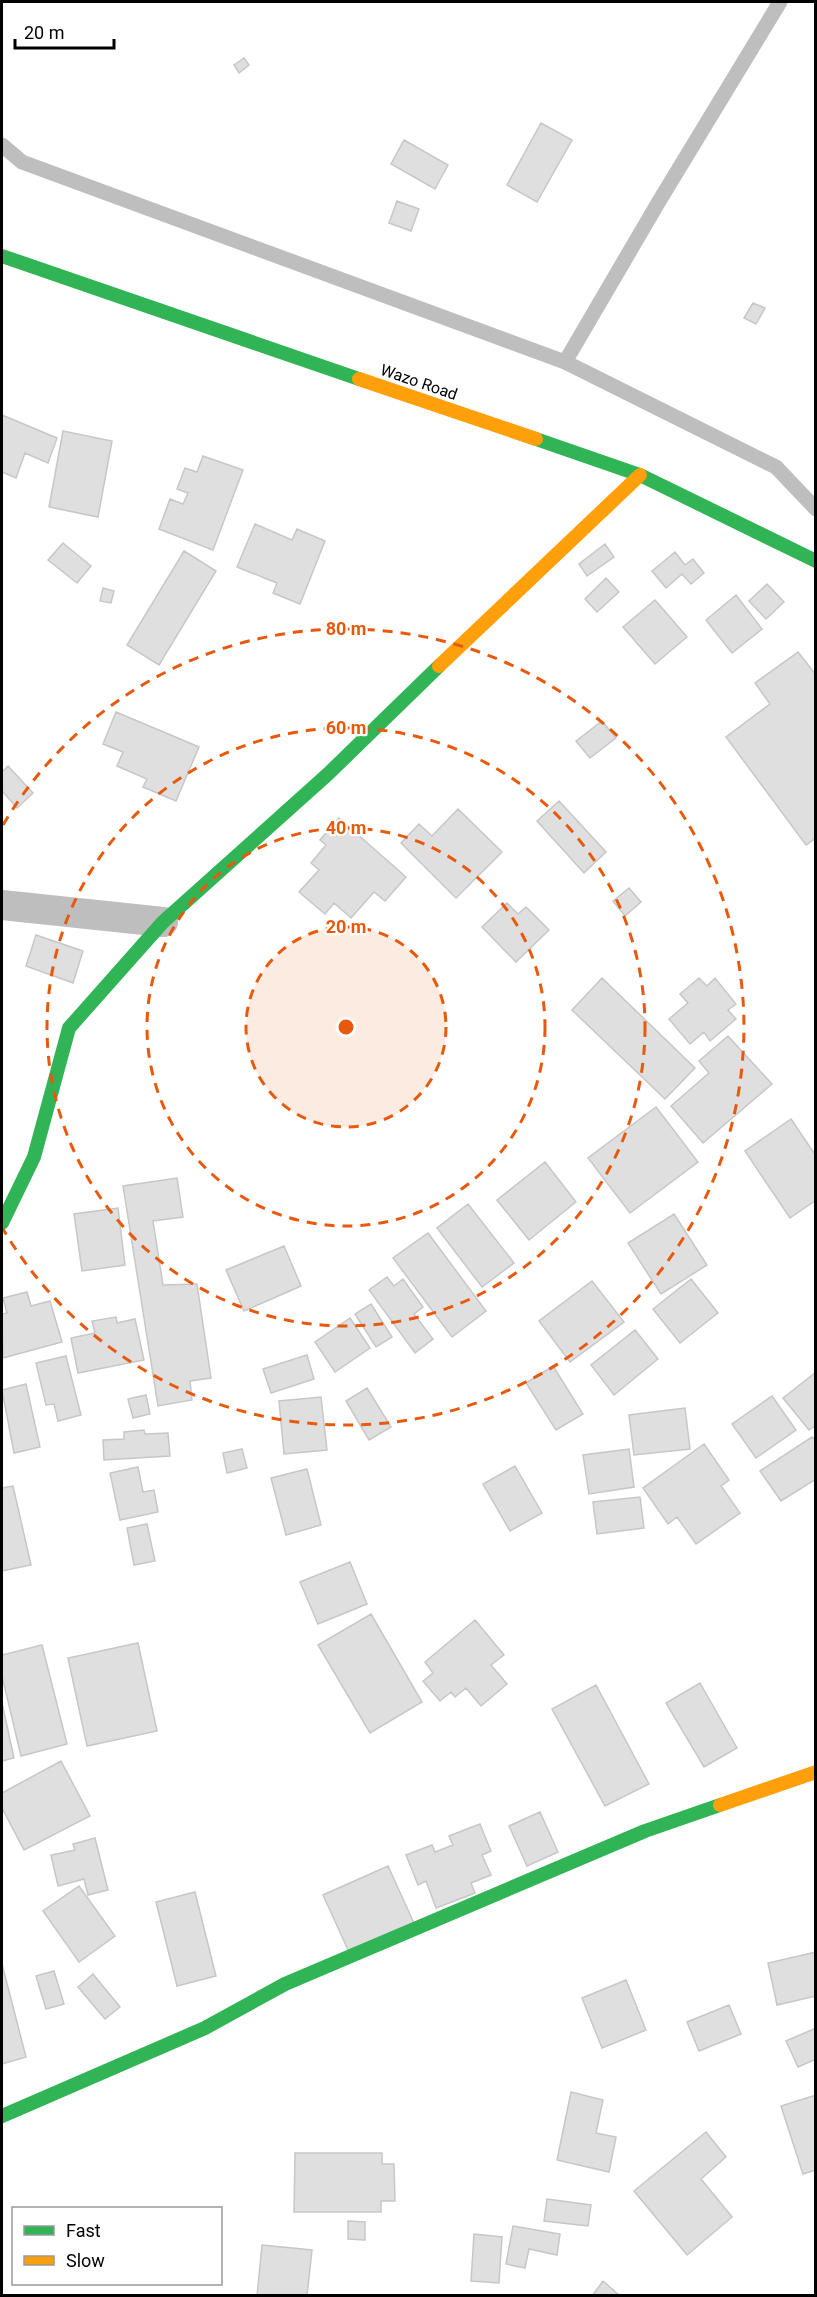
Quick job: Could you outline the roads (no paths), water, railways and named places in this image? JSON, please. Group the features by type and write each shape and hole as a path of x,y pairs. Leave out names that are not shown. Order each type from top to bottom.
{"street":[{"name":"Wazo Road","path":"2,256 640,475 816,561"},
{"path":"2,1223 34,1157 69,1028 163,922 328,774 640,475"},
{"path":"2,905 163,922"},
{"path":"2,2116 206,2028 285,1984 645,1831 816,1772"}],"lane":[{"path":"565,362 780,2"},
{"path":"2,145 22,162 565,362 776,466 816,508"}]}
